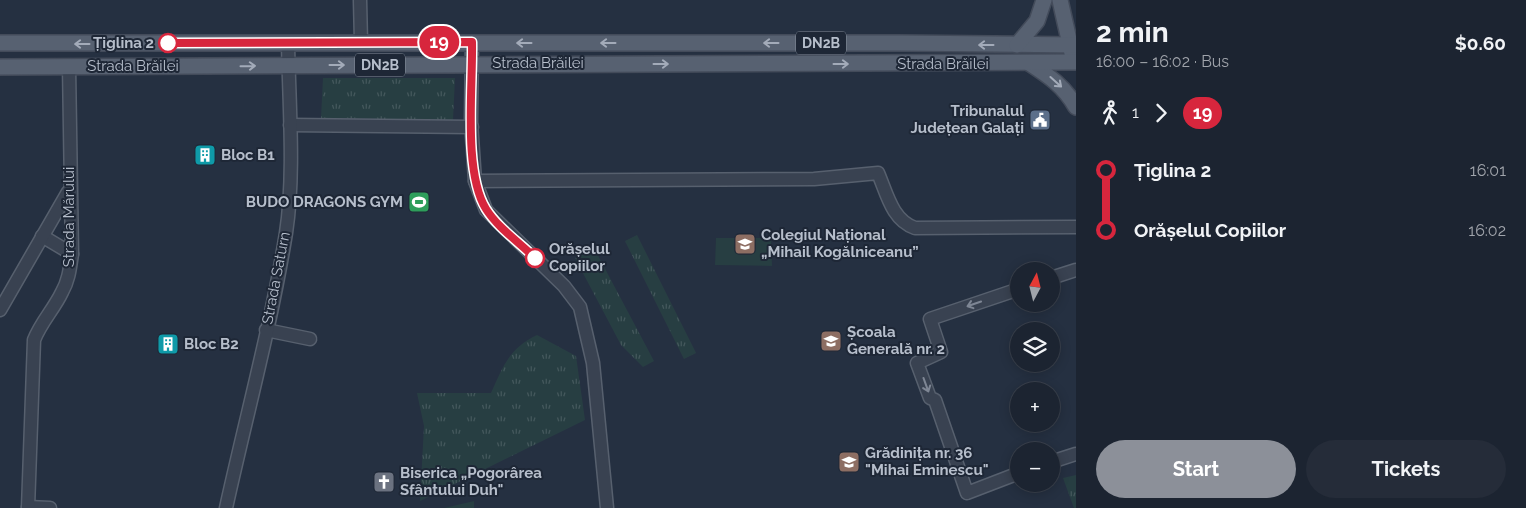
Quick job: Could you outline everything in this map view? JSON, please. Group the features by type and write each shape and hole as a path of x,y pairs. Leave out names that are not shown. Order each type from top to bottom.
{"main road":[{"path":"1017,45 1032,29 1044,0"},
{"path":"1060,0 1076,19"},
{"name":"DN2B","path":"1060,0 1073,45 1075,65"},
{"name":"Strada Brăilei","path":"0,43 472,42 1073,45"},
{"name":"Strada Brăilei","path":"0,67 472,63 1075,65"},
{"path":"1029,64 1052,78 1064,89 1076,108"}],"street":[{"path":"360,0 360,42"},
{"path":"472,42 474,181 486,210 564,286 580,307 593,363 607,508"},
{"name":"Strada Saturn","path":"226,508 286,232 290,125 288,43"},
{"name":"Strada Mărului","path":"28,508 34,340 39,327 63,290 69,277 72,254 69,190 69,66"},
{"path":"290,125 472,127"},
{"path":"474,181 814,179 878,173 897,215 905,224 915,228 1076,227"},
{"path":"0,310 5,290 42,236 69,190"},
{"path":"42,236 72,254"},
{"path":"1060,275 1076,270"},
{"path":"1010,292 930,320 941,352 918,363 930,398 936,400 967,494 1010,477"},
{"path":"266,330 310,339"},
{"path":"1060,459 1076,454"},
{"path":"28,508 50,508"}],"green space":[{"path":"323,78 455,78 453,120 321,118"},
{"path":"637,235 696,353 684,359 625,241"},
{"path":"716,238 771,238 772,266 715,265"},
{"path":"594,248 654,361 643,367 621,345 575,258"},
{"path":"537,335 576,356 585,420 420,501 424,426 417,393 491,393 503,367 513,352 527,340"},
{"path":"1076,475 1076,508 1074,508 1063,478"},
{"path":"474,501 474,508 444,508"}],"bus line":[{"name":"19","path":"168,43 472,42 471,122 474,181 486,210 535,258"}],"place":[{"name":"Țiglina 2","path":"168,43"},
{"name":"Tribunalul Județean Galați","path":"1040,120"},
{"name":"Bloc B1","path":"205,155"},
{"name":"BUDO DRAGONS GYM","path":"419,202"},
{"name":"Colegiul Național „Mihail Kogălniceanu”","path":"745,244"},
{"name":"Orășelul Copiilor","path":"535,258"},
{"name":"Școala Generală nr. 2","path":"831,341"},
{"name":"Bloc B2","path":"168,344"},
{"name":"Grădinița nr. 36 \"Mihai Eminescu\"","path":"849,462"},
{"name":"Biserica „Pogorârea Sfântului Duh\"","path":"384,482"}]}
